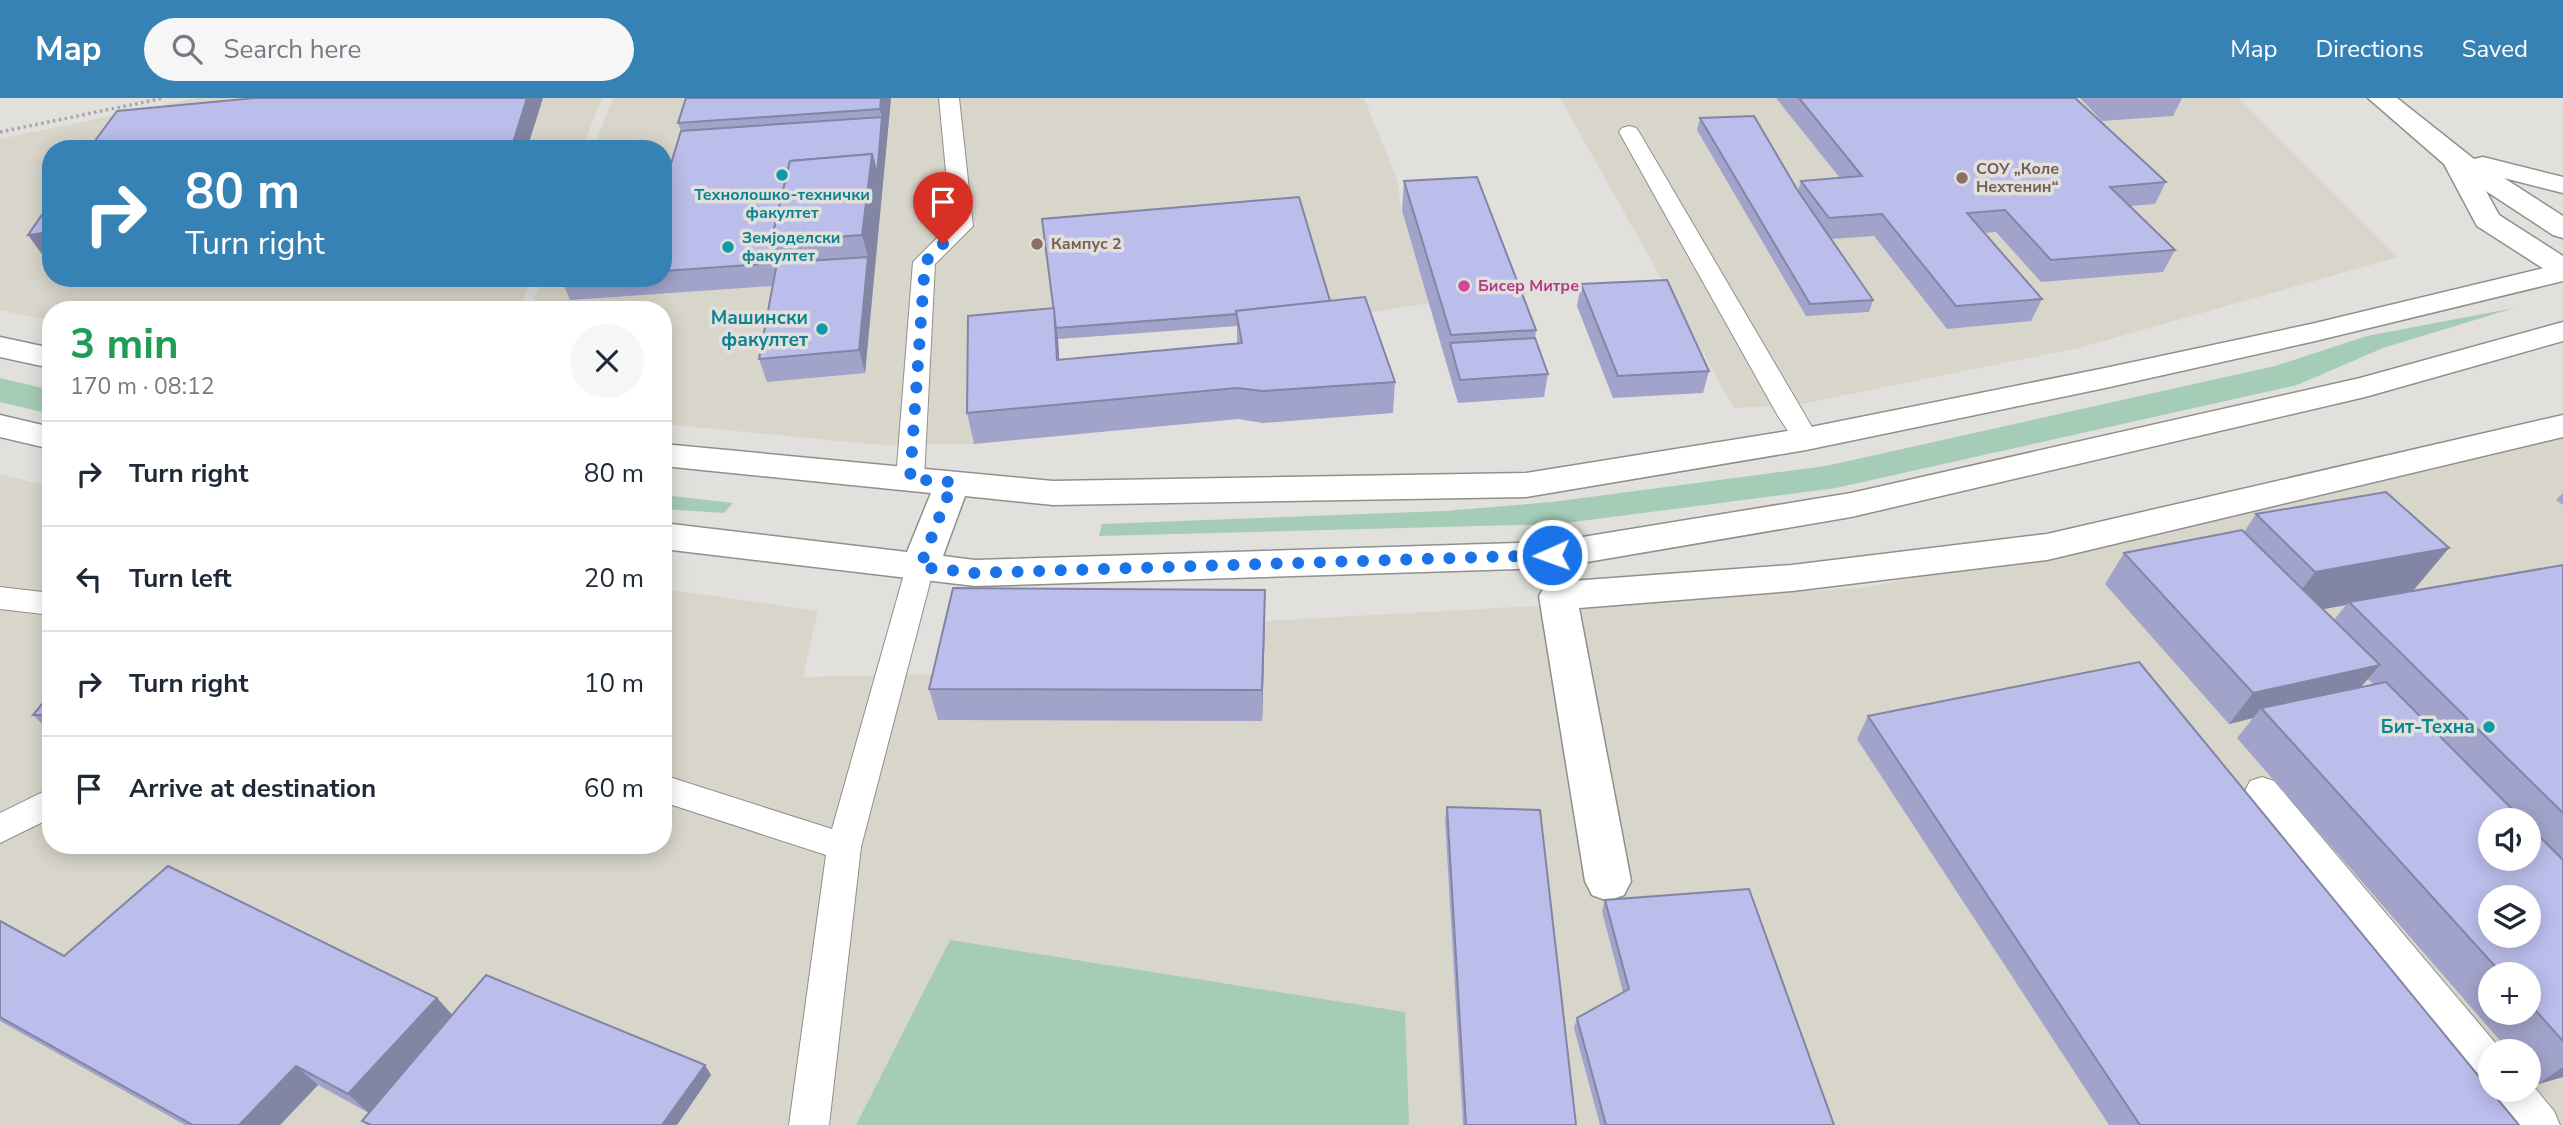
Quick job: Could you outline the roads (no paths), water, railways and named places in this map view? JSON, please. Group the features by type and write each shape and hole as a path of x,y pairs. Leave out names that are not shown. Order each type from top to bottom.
{"main road":[{"path":"2381,98 2455,159 2563,229"},
{"path":"2455,159 2563,185"},
{"path":"2455,159 2487,219 2559,268"},
{"path":"672,456 1053,494 1526,485 1806,439 2259,344 2559,268"},
{"path":"672,537 975,573 1552,555 1851,505 2365,387 2563,331"},
{"path":"0,347 42,356"},
{"path":"0,426 42,436"},
{"path":"1608,881 1558,596 1792,578 2047,547 2563,426"},
{"path":"920,567 953,482"}],"lane":[{"path":"910,479 925,262 962,226 949,98"},
{"path":"1629,132 1806,439"},
{"path":"809,1125 844,847 920,567"},
{"path":"0,598 42,603"},
{"path":"672,791 844,847"},
{"path":"2262,791 2478,1051"},
{"path":"0,829 42,807"},
{"path":"2521,1102 2540,1125"}],"place":[{"name":"Технолошко-технички факултет","path":"782,175"},
{"name":"СОУ „Коле Нехтенин“","path":"1962,178"},
{"name":"Кампус 2","path":"1037,244"},
{"name":"Земјоделски факултет","path":"728,247"},
{"name":"Бисер Митре","path":"1464,286"},
{"name":"Машински факултет","path":"822,329"},
{"name":"Бит-Техна","path":"2489,727"}]}
